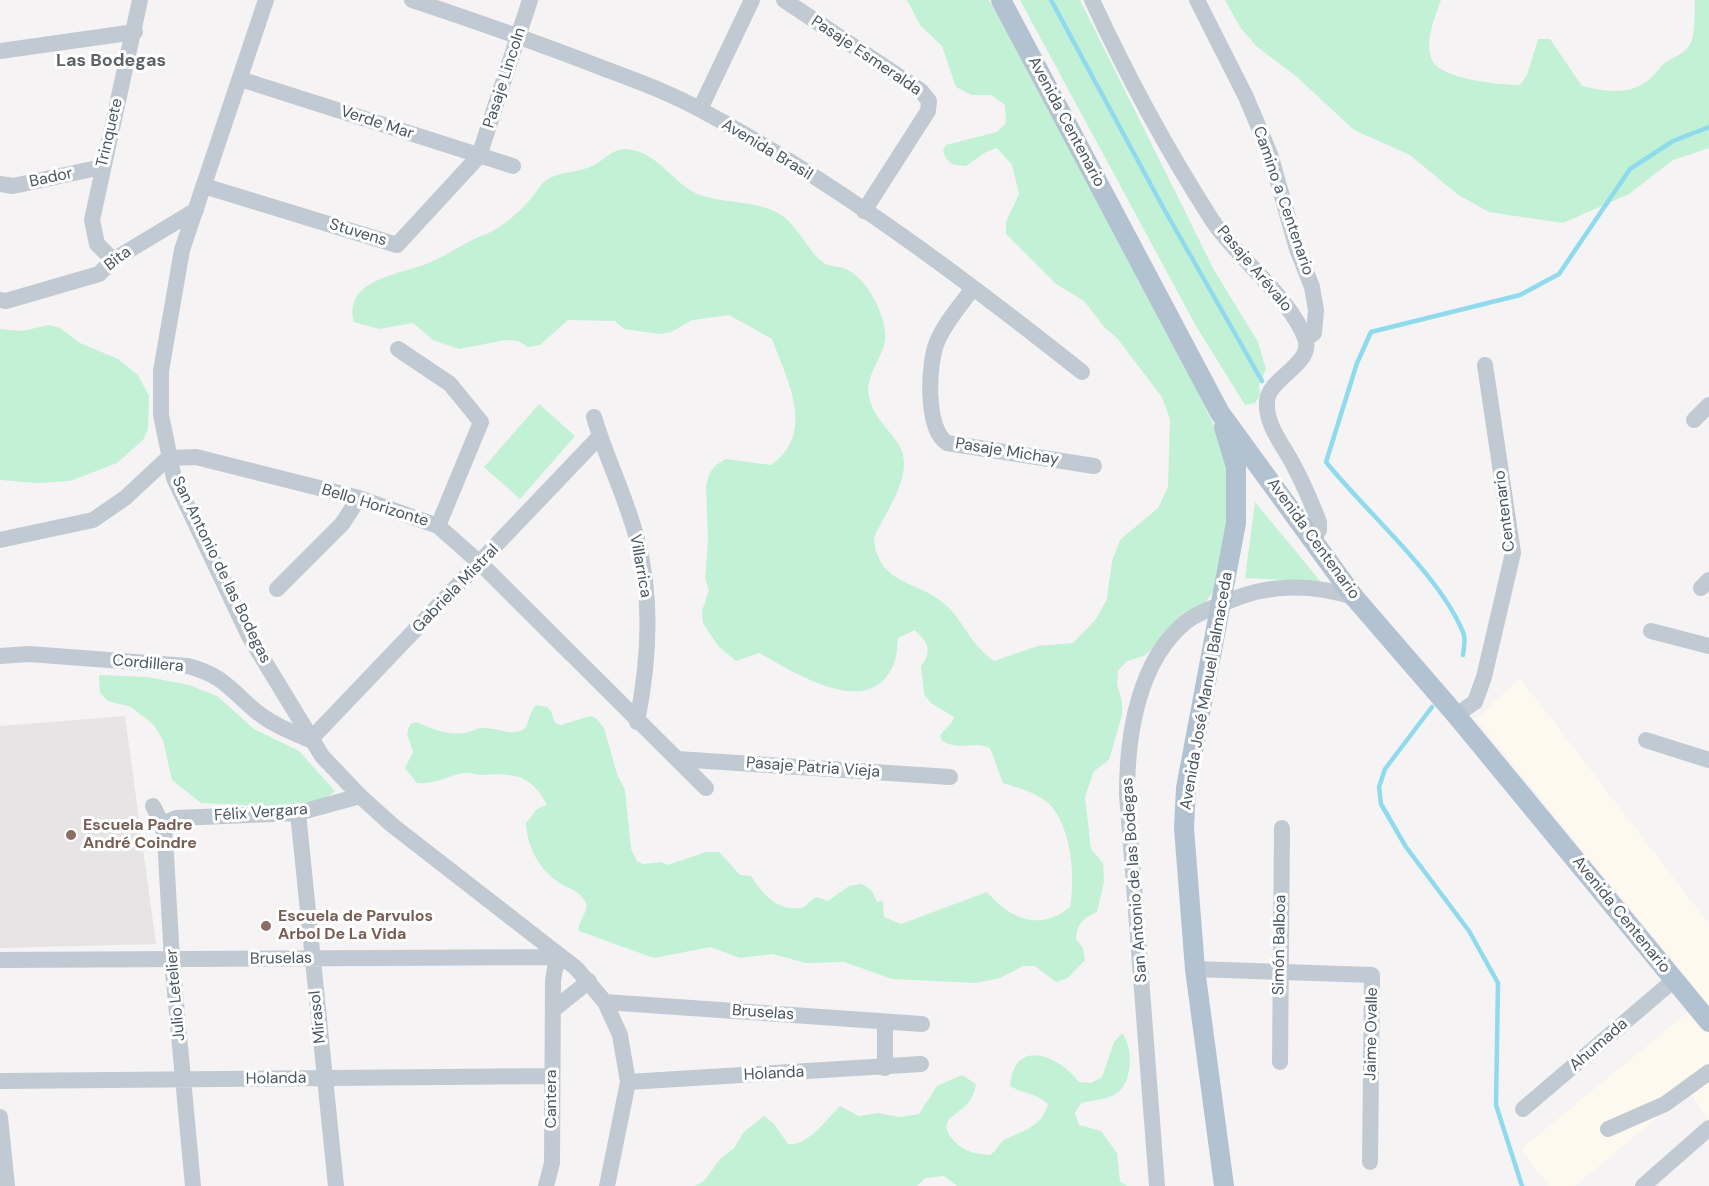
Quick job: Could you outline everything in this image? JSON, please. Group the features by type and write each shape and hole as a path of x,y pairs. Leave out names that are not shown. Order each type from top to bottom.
{"main road":[{"name":"Avenida Centenario","path":"1001,0 1220,412 1354,597 1456,715 1709,1022"},
{"name":"Avenida José Manuel Balmaceda","path":"1220,412 1236,467 1238,486 1234,540 1185,801 1195,969 1224,1186"}],"street":[{"name":"Trinquete","path":"113,260 97,244 92,228 102,167 135,32 140,0"},
{"name":"San Antonio de las Bodegas","path":"267,0 182,250 161,371 161,415 168,458 181,498 239,616 310,740 360,796 392,825 562,957 589,981 605,1002 620,1035 627,1082 607,1186"},
{"name":"Avenida Brasil","path":"412,0 518,36 642,83 700,109 864,211 974,288 1082,372"},
{"name":"Pasaje Lincoln","path":"479,156 530,0"},
{"path":"700,109 752,0"},
{"name":"Pasaje Esmeralda","path":"784,0 921,91 928,101 928,111 864,211"},
{"name":"Pasaje Arévalo","path":"1092,0 1129,79 1214,222 1293,316 1306,339"},
{"name":"Camino a Centenario","path":"1197,0 1246,97 1279,180 1293,236 1315,298 1314,333 1306,339"},
{"path":"0,51 135,32"},
{"name":"Verde Mar","path":"240,79 513,166"},
{"name":"Stuvens","path":"204,186 397,245 479,156"},
{"name":"Bador","path":"0,184 13,186 102,167"},
{"name":"Bita","path":"0,300 6,301 99,274 113,260 195,210"},
{"name":"Pasaje Michay","path":"974,288 941,333 934,352 930,381 932,412 939,436 947,442 1094,466"},
{"path":"1306,339 1304,356 1272,389 1267,403 1276,435 1295,467 1316,514 1319,530 1313,539"},
{"path":"398,349 450,384 481,422 438,526"},
{"name":"Centenario","path":"1456,715 1474,702 1484,677 1513,553 1485,365"},
{"path":"1694,420 1709,405"},
{"name":"Villarrica","path":"594,417 637,538 642,564 647,645 638,722"},
{"name":"Gabriela Mistral","path":"310,740 481,564 600,436"},
{"name":"Bello Horizonte","path":"168,458 196,457 359,498 438,526 481,564 706,788"},
{"path":"0,540 93,520 125,498 168,458"},
{"path":"278,589 342,524 359,498"},
{"name":"San Antonio de las Bodegas","path":"1157,1186 1127,794 1129,746 1139,699 1161,651 1187,621 1222,604 1255,592 1289,587 1322,589 1354,597"},
{"path":"1651,631 1709,646"},
{"name":"Cordillera","path":"0,656 28,654 188,666 203,670 230,685 270,721 310,740"},
{"path":"1646,740 1709,760"},
{"name":"Pasaje Patria Vieja","path":"677,759 950,777"},
{"name":"Félix Vergara","path":"162,824 176,818 298,813 360,796"},
{"name":"Julio Letelier","path":"153,806 162,824 165,838 172,960 193,1186"},
{"name":"Mirasol","path":"298,813 336,1186"},
{"name":"Simón Balboa","path":"1280,1062 1282,828"},
{"name":"Bruselas","path":"0,960 562,957"},
{"name":"Cantera","path":"546,1186 552,1163 553,981 555,968 562,957"},
{"name":"Jaime Ovalle","path":"1195,969 1372,975 1370,1162"},
{"name":"Ahumada","path":"1523,1109 1674,980"},
{"path":"553,1010 589,981"},
{"name":"Bruselas","path":"605,1002 922,1024"},
{"path":"885,1022 885,1068"},
{"name":"Holanda","path":"627,1082 921,1064"},
{"path":"1608,1129 1665,1104 1709,1072"},
{"name":"Holanda","path":"0,1081 551,1076"},
{"path":"0,1117 7,1186"},
{"path":"1643,1186 1709,1128"}],"shaded area":[{"path":"1520,678 1709,924 1709,1120 1689,1091 1575,1186 1549,1186 1521,1149 1704,999 1476,719"},
{"name":"Escuela Padre André Coindre","path":"125,716 156,944 0,948 0,726"}],"green space":[{"path":"907,0 989,0 1013,40 1196,388 1213,424 1229,473 1225,537 1217,586 1205,603 1183,613 1160,642 1144,656 1127,661 1118,671 1117,684 1122,702 1122,715 1109,760 1094,771 1085,797 1091,849 1103,863 1104,882 1097,912 1082,922 1078,929 1076,939 1083,948 1085,960 1068,978 1056,982 1035,966 1023,966 1000,978 976,983 892,979 844,962 806,963 772,954 740,958 710,947 654,958 579,931 586,908 585,901 578,893 548,874 537,859 529,842 526,823 537,809 547,805 528,781 512,775 481,775 467,772 429,783 417,783 405,768 413,752 407,734 410,724 416,722 452,733 465,733 483,728 514,732 526,727 536,705 547,707 555,723 561,725 590,716 596,718 604,728 617,774 625,790 631,849 637,861 643,864 661,862 668,865 706,852 719,852 740,875 751,876 771,900 784,907 792,908 801,908 816,897 828,901 849,886 862,884 872,891 877,902 883,901 884,917 901,924 987,892 1005,909 1026,919 1048,919 1070,907 1071,864 1069,848 1060,819 1043,799 1028,791 1003,783 990,748 979,745 955,745 942,741 940,735 954,717 931,703 924,694 921,666 928,651 926,643 915,630 898,638 893,666 882,682 866,690 849,691 810,680 759,653 736,661 718,646 703,623 702,611 709,590 705,579 708,542 706,486 709,474 716,465 726,459 771,465 785,452 793,438 794,405 785,371 772,339 729,315 692,320 671,332 660,334 624,329 615,321 568,320 540,345 528,347 518,341 505,340 459,349 433,340 413,323 379,329 354,322 353,307 357,296 366,287 378,280 431,262 491,232 517,213 548,179 590,167 618,150 627,149 649,156 684,186 703,196 757,205 774,211 789,222 824,263 846,269 867,287 884,323 885,340 870,380 869,397 876,414 902,451 904,463 903,476 893,502 874,538 877,553 883,565 901,580 946,605 979,647 994,661 1038,646 1073,643 1096,619 1107,599 1112,561 1120,540 1158,508 1168,487 1170,419 1162,397 1117,338 1105,328 1084,301 1056,284 1006,234 1006,222 1019,194 1012,165 997,148 986,152 966,166 954,164 946,159 943,151 946,145 997,132 1006,123 1005,105 991,95 972,95 956,87 942,46 920,25"},
{"path":"1020,0 1080,0 1214,270 1258,342 1266,369 1259,385 1260,395 1255,403 1245,405 1196,326"},
{"path":"1225,0 1441,0 1431,30 1429,46 1432,60 1437,67 1446,72 1471,80 1520,85 1527,75 1538,39 1550,39 1582,86 1619,91 1629,90 1645,82 1664,64 1686,49 1694,32 1695,0 1709,0 1709,148 1673,160 1629,194 1563,223 1489,212 1457,194 1410,155 1354,130 1297,77 1256,46 1240,27"},
{"path":"49,325 60,328 80,343 118,359 138,375 149,396 148,429 143,440 117,463 70,481 36,483 0,480 0,329 22,331"},
{"path":"539,404 575,436 520,499 484,467"},
{"path":"1255,502 1321,582 1245,578"},
{"path":"99,675 148,677 189,685 217,696 254,729 299,751 335,791 325,799 279,807 201,803 172,780 163,740 154,725 131,707 108,701 100,693"},
{"path":"1122,1033 1126,1039 1130,1056 1130,1066 1125,1083 1114,1095 1081,1103 1075,1113 1079,1125 1101,1131 1117,1153 1120,1182 1128,1186 957,1186 944,1176 925,1178 917,1186 695,1186 704,1181 720,1159 734,1148 744,1132 764,1116 774,1124 788,1144 795,1144 809,1137 840,1106 859,1116 878,1113 900,1117 919,1114 937,1086 962,1075 976,1084 972,1098 947,1123 949,1134 963,1148 975,1153 990,1155 1004,1140 1037,1123 1048,1104 1010,1086 1013,1071 1020,1061 1028,1056 1049,1058 1070,1072 1079,1082 1091,1083 1102,1077 1114,1042"}],"waterway":[{"path":"1051,0 1164,209 1262,381"},
{"path":"1463,655 1465,640 1463,632 1437,588 1326,462 1357,363 1371,332 1520,295 1559,274 1630,169 1673,141 1709,127"},
{"path":"1432,707 1385,769 1379,787 1381,804 1406,847 1469,931 1498,983 1496,1105 1522,1186"}],"place":[{"name":"Escuela Padre André Coindre","path":"71,835"},
{"name":"Escuela de Parvulos Arbol De La Vida","path":"266,926"}],"district":[{"name":"Las Bodegas","path":"111,61"}]}
